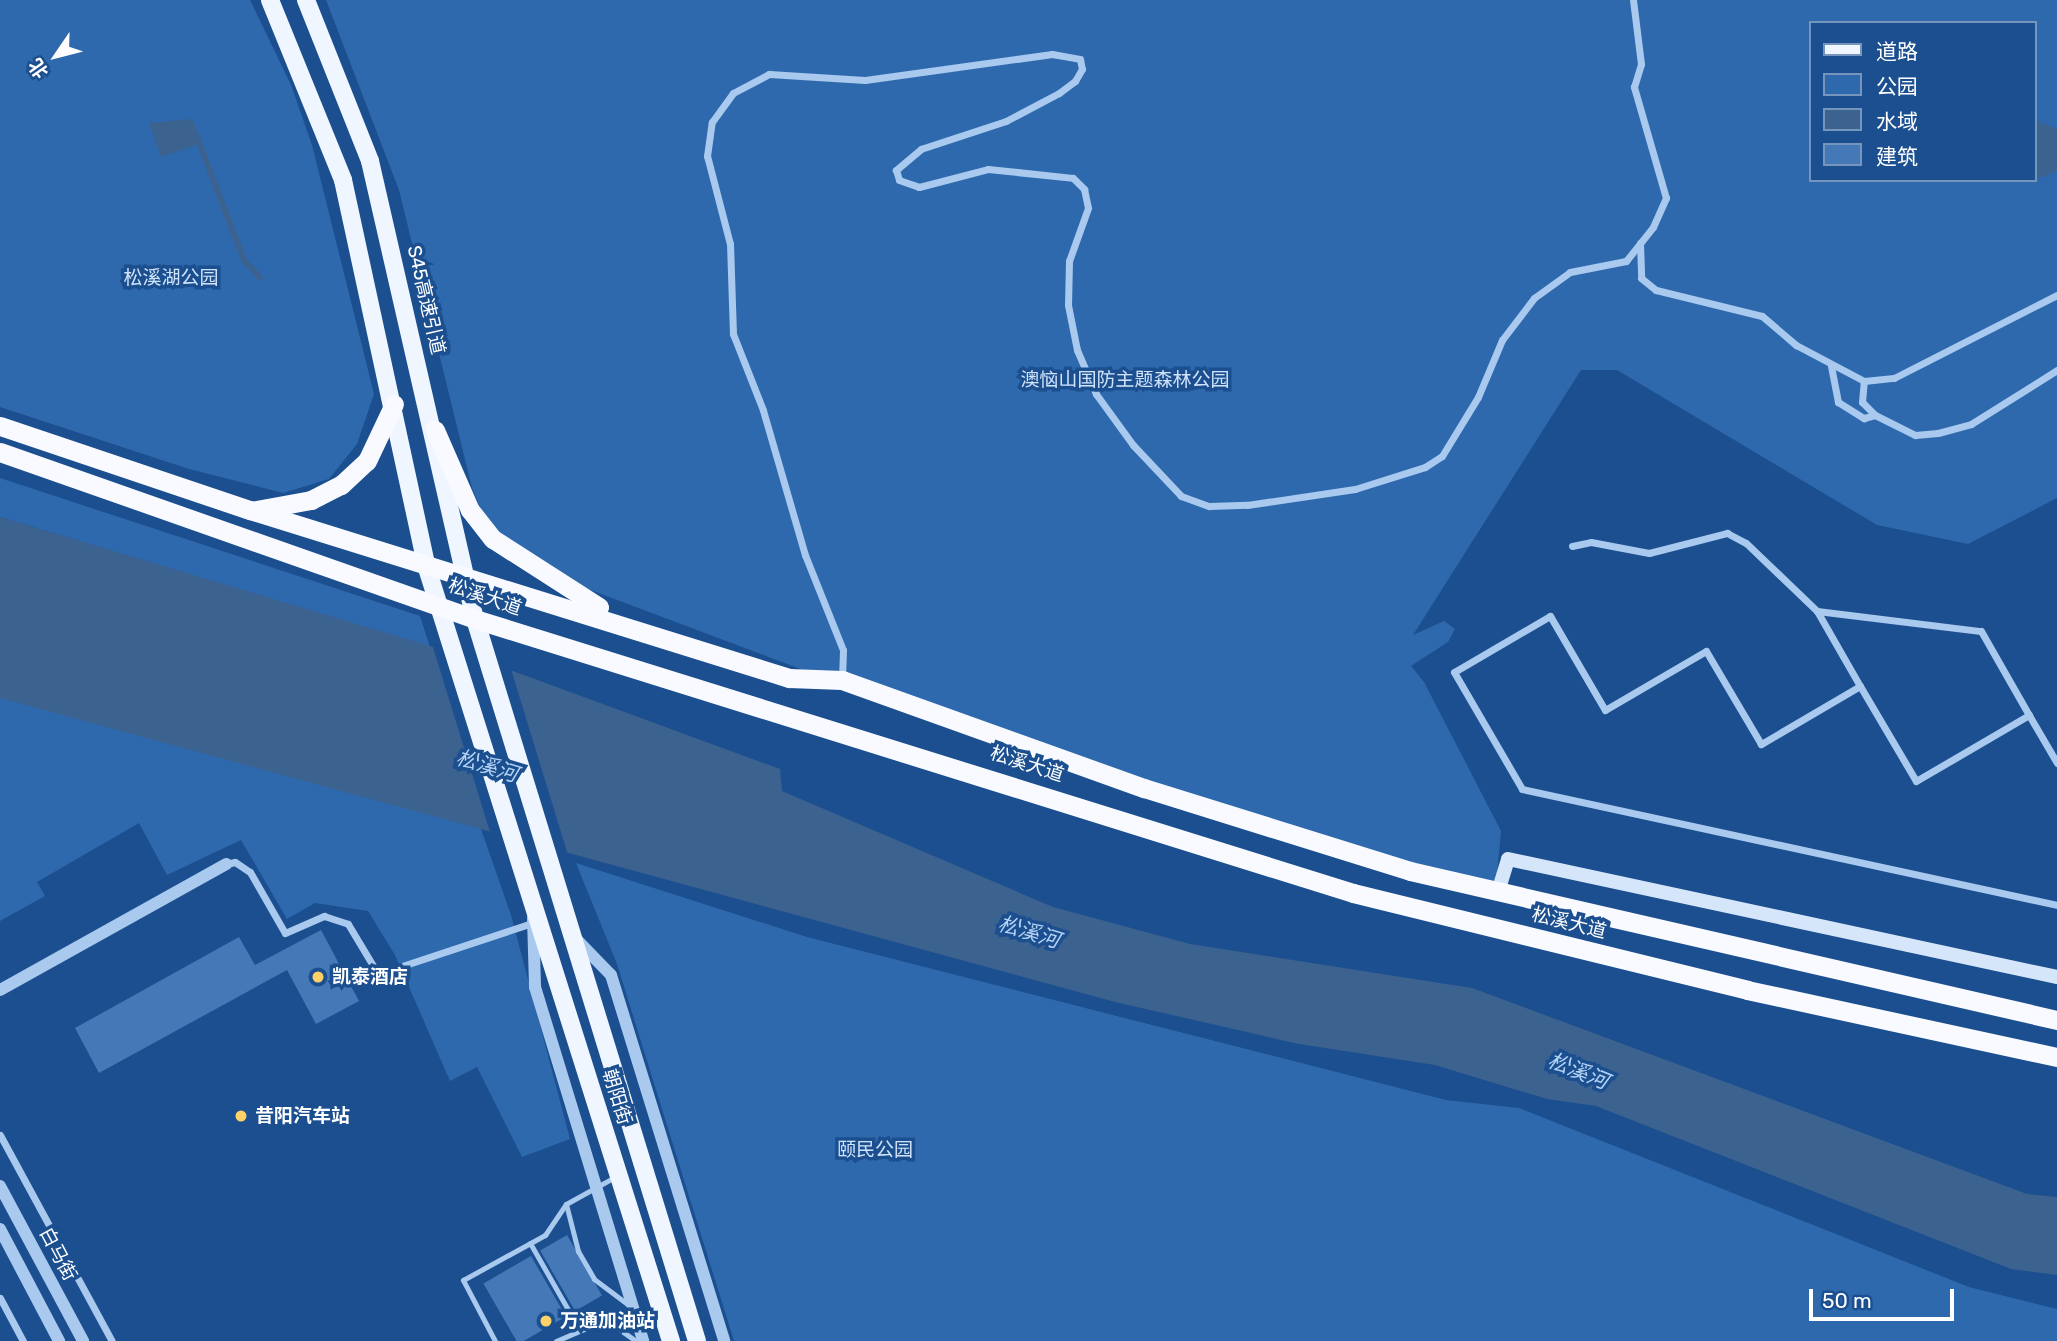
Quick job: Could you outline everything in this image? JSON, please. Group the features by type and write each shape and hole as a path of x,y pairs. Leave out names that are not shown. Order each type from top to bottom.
{"highway":[{"path":"250,510 294,505 341,485 367,461 394,404"},
{"name":"松溪大道","path":"0,426 250,510 426,565 467,574 789,678 842,680 1144,788 1410,871 2057,1020"},
{"path":"435,430 470,509 493,539 516,559 636,628"},
{"name":"松溪大道","path":"0,452 475,619 1353,892 1746,990 2057,1056"}],"main road":[{"path":"270,0 342,180 437,605"},
{"name":"S45高速引道","path":"306,0 370,161 435,430 475,619 485,651"},
{"name":"朝阳街","path":"437,605 452,640 533,900 536,922 620,1175 671,1341"},
{"name":"朝阳街","path":"485,651 697,1341"},
{"path":"1498,892 1508,859 2057,977"},
{"path":"620,1175 644,1167"}],"street":[{"path":"842,680 843,650 805,555 763,410 733,334 730,244 707,156 708,139 724,104 753,80 769,74 865,80 1052,54 1080,59 1082,69 1075,81 1059,93 1006,121 921,149 896,170 899,180 919,187 988,169 1054,174 1073,178 1084,188 1088,208 1069,261 1068,305 1077,350 1096,394 1133,445 1181,496 1209,506 1354,489 1425,467 1442,456 1478,397 1503,340 1534,298 1570,272 1626,261 1640,243 1666,198 1634,87 1641,64 1633,0"},
{"path":"1640,243 1641,278 1656,290 1762,316 1831,366 1864,381 1894,378 2057,295"},
{"path":"1831,366 1838,402 1864,418 1875,415"},
{"path":"1864,381 1862,402 1875,415 1915,435 1938,433 1971,424 2057,370"},
{"path":"1573,546 1591,542 1649,552 1727,533 1746,543 1817,611 1916,781 2029,715"},
{"path":"1817,611 1981,631 2057,763"},
{"path":"1860,686 1761,744 1706,651 1605,710 1550,616 1454,671 1522,789 2057,905"},
{"path":"0,990 226,864 235,862 250,872 285,933 324,916 348,924 377,974 536,922 535,987 643,1341"},
{"path":"574,937 611,975 724,1341"},
{"path":"0,1135 112,1341"},
{"name":"白马街","path":"0,1186 83,1341"},
{"name":"白马街","path":"0,1229 59,1341"},
{"path":"0,1298 23,1341"}],"lane":[{"path":"495,1341 463,1280 545,1235 566,1204 620,1175"},
{"path":"566,1204 578,1251 594,1279 633,1308"},
{"path":"530,1243 579,1329"},
{"path":"556,1341 603,1318 633,1308"},
{"path":"603,1318 636,1341"}],"green space":[{"name":"松溪湖公园","path":"0,0 250,0 291,85 312,145 374,394 357,444 329,479 283,493 189,469 0,407"},
{"name":"澳恼山国防主题森林公园","path":"326,0 2057,0 2057,498 1968,544 1877,525 1617,370 1581,370 1413,635 1444,621 1455,629 1448,642 1411,666 1424,682 1501,831 1495,896 904,708 572,583 512,546 484,516 472,488 399,190"},
{"path":"0,478 420,616 430,647 0,517"},
{"path":"0,675 473,806 511,915 570,1139 522,1157 477,1067 450,1081 395,955 368,911 315,903 287,919 241,840 167,875 139,823 37,882 45,896 0,921"},
{"name":"颐民公园","path":"576,863 807,937 1446,1100 1519,1108 1969,1287 2057,1309 2057,1341 734,1341 617,964"}],"water":[{"path":"192,119 202,143 161,157 149,123"},
{"path":"2036,121 2057,129 2057,171 2036,179"},
{"name":"松溪河","path":"0,517 513,671 780,769 782,791 1053,907 1190,944 1472,988 2027,1194 2057,1197 2057,1275 2011,1269 1596,1106 1547,1099 1435,1065 1299,1044 1115,1002 0,698"}],"pier":[{"path":"432,644 510,666 568,855 490,832"}],"building":[{"path":"321,930 359,1001 316,1024 287,970 99,1073 75,1028 239,937 255,965"},
{"path":"567,1235 602,1296 575,1311 540,1250"},
{"path":"531,1256 566,1317 524,1341 517,1341 483,1284"}],"waterway":[{"path":"197,137 244,260 260,278"}],"place":[{"name":"凯泰酒店","path":"318,977"},
{"name":"昔阳汽车站","path":"241,1116"},
{"name":"万通加油站","path":"546,1321"}]}
